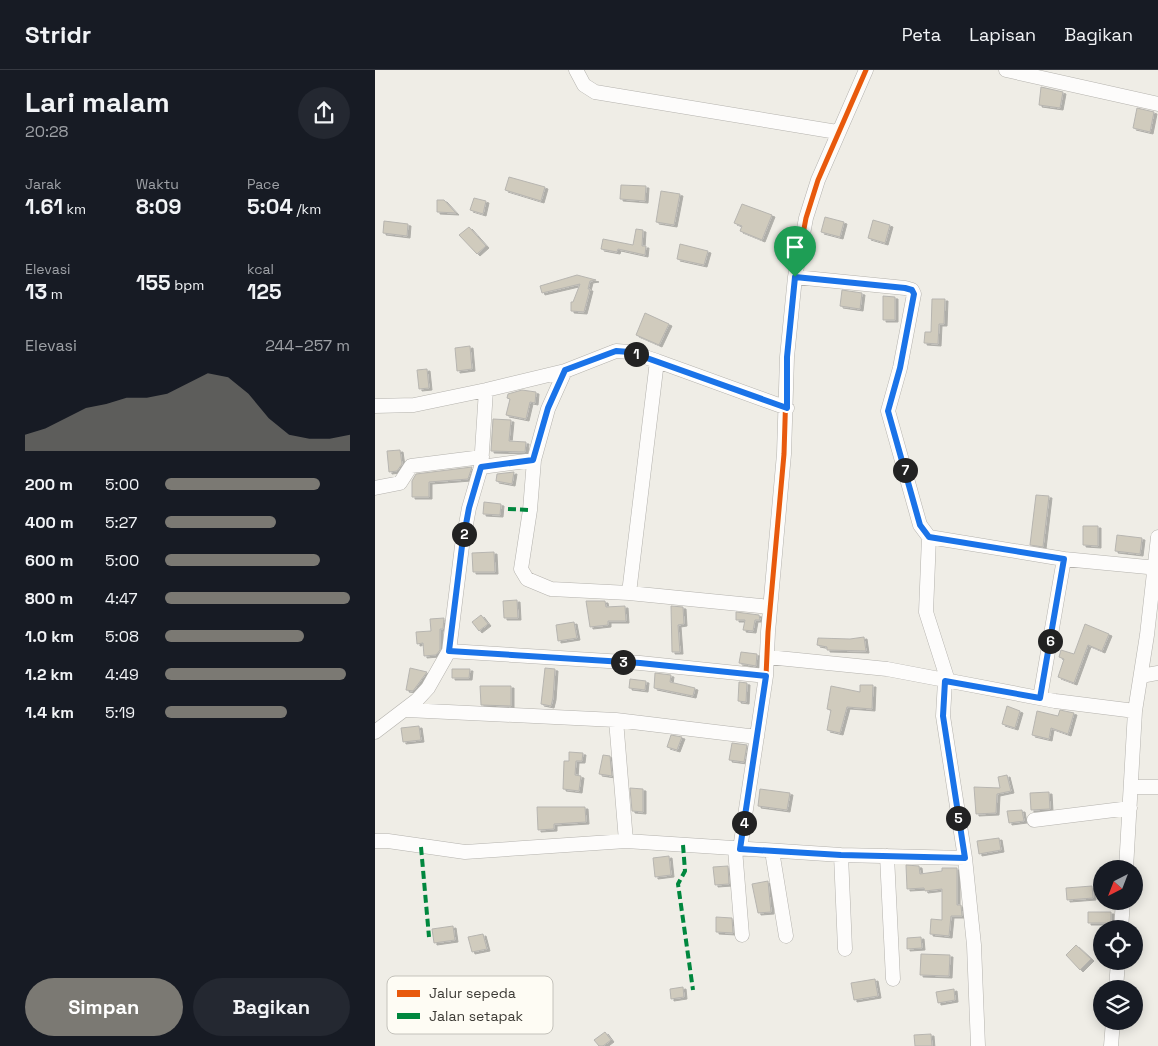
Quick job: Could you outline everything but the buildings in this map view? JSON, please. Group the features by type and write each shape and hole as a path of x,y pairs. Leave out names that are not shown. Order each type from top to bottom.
{"street":[{"path":"576,70 584,85 595,92 837,132"},
{"path":"742,936 738,849 768,657 770,607 787,408 787,357 795,277 806,218 817,180 866,70"},
{"path":"1006,70 1158,104"},
{"path":"795,277 905,288 912,290 914,294 900,368 888,411 920,525 929,537 926,612 946,681 943,716 965,858 974,945 978,1046"},
{"path":"375,406 414,405 486,390 565,370 616,351 630,352 657,361 787,408"},
{"path":"629,593 657,361"},
{"path":"565,370 548,408 533,460 530,510 521,569 523,575 535,584 551,589 629,593 770,607"},
{"path":"375,732 407,710 428,688 449,651 462,546 469,508 482,462 486,390"},
{"path":"375,488 400,483 411,466 533,460"},
{"path":"929,537 1064,559 1157,569"},
{"path":"1127,860 1135,711 1141,676 1153,633 1158,537"},
{"path":"1040,698 1064,559"},
{"path":"449,651 621,662 766,676"},
{"path":"768,657 887,669 1040,698 1135,711"},
{"path":"1141,676 1158,674"},
{"path":"407,710 617,720 757,737"},
{"path":"617,720 626,841"},
{"path":"1131,787 1158,787"},
{"path":"1034,820 1130,808"},
{"path":"375,841 388,841 421,848 465,852 626,841 841,855 965,858"},
{"path":"771,851 786,936"},
{"path":"841,855 845,949"},
{"path":"887,856 893,979"},
{"path":"1111,1046 1112,1030"}],"marked path":[{"path":"508,509 530,510"},
{"path":"683,845 685,871 678,884 693,990"},
{"path":"421,847 429,937"}],"cycle path":[{"path":"740,849 766,676 768,632 784,454 787,357 795,277 806,218 818,180 866,70"},
{"path":"795,277 912,290 914,294 900,368 888,411 920,525 929,537 1064,559 1040,698"}],"route":[{"path":"795,277 912,290 914,294 900,368 888,411 920,525 929,537 1064,559 1040,698 945,681 943,716 965,858 841,855 740,849 766,676 640,663 449,651 462,546 469,508 481,467 533,460 548,408 565,370 601,355 616,351 630,352 743,394 787,408 787,357 795,277"}]}
